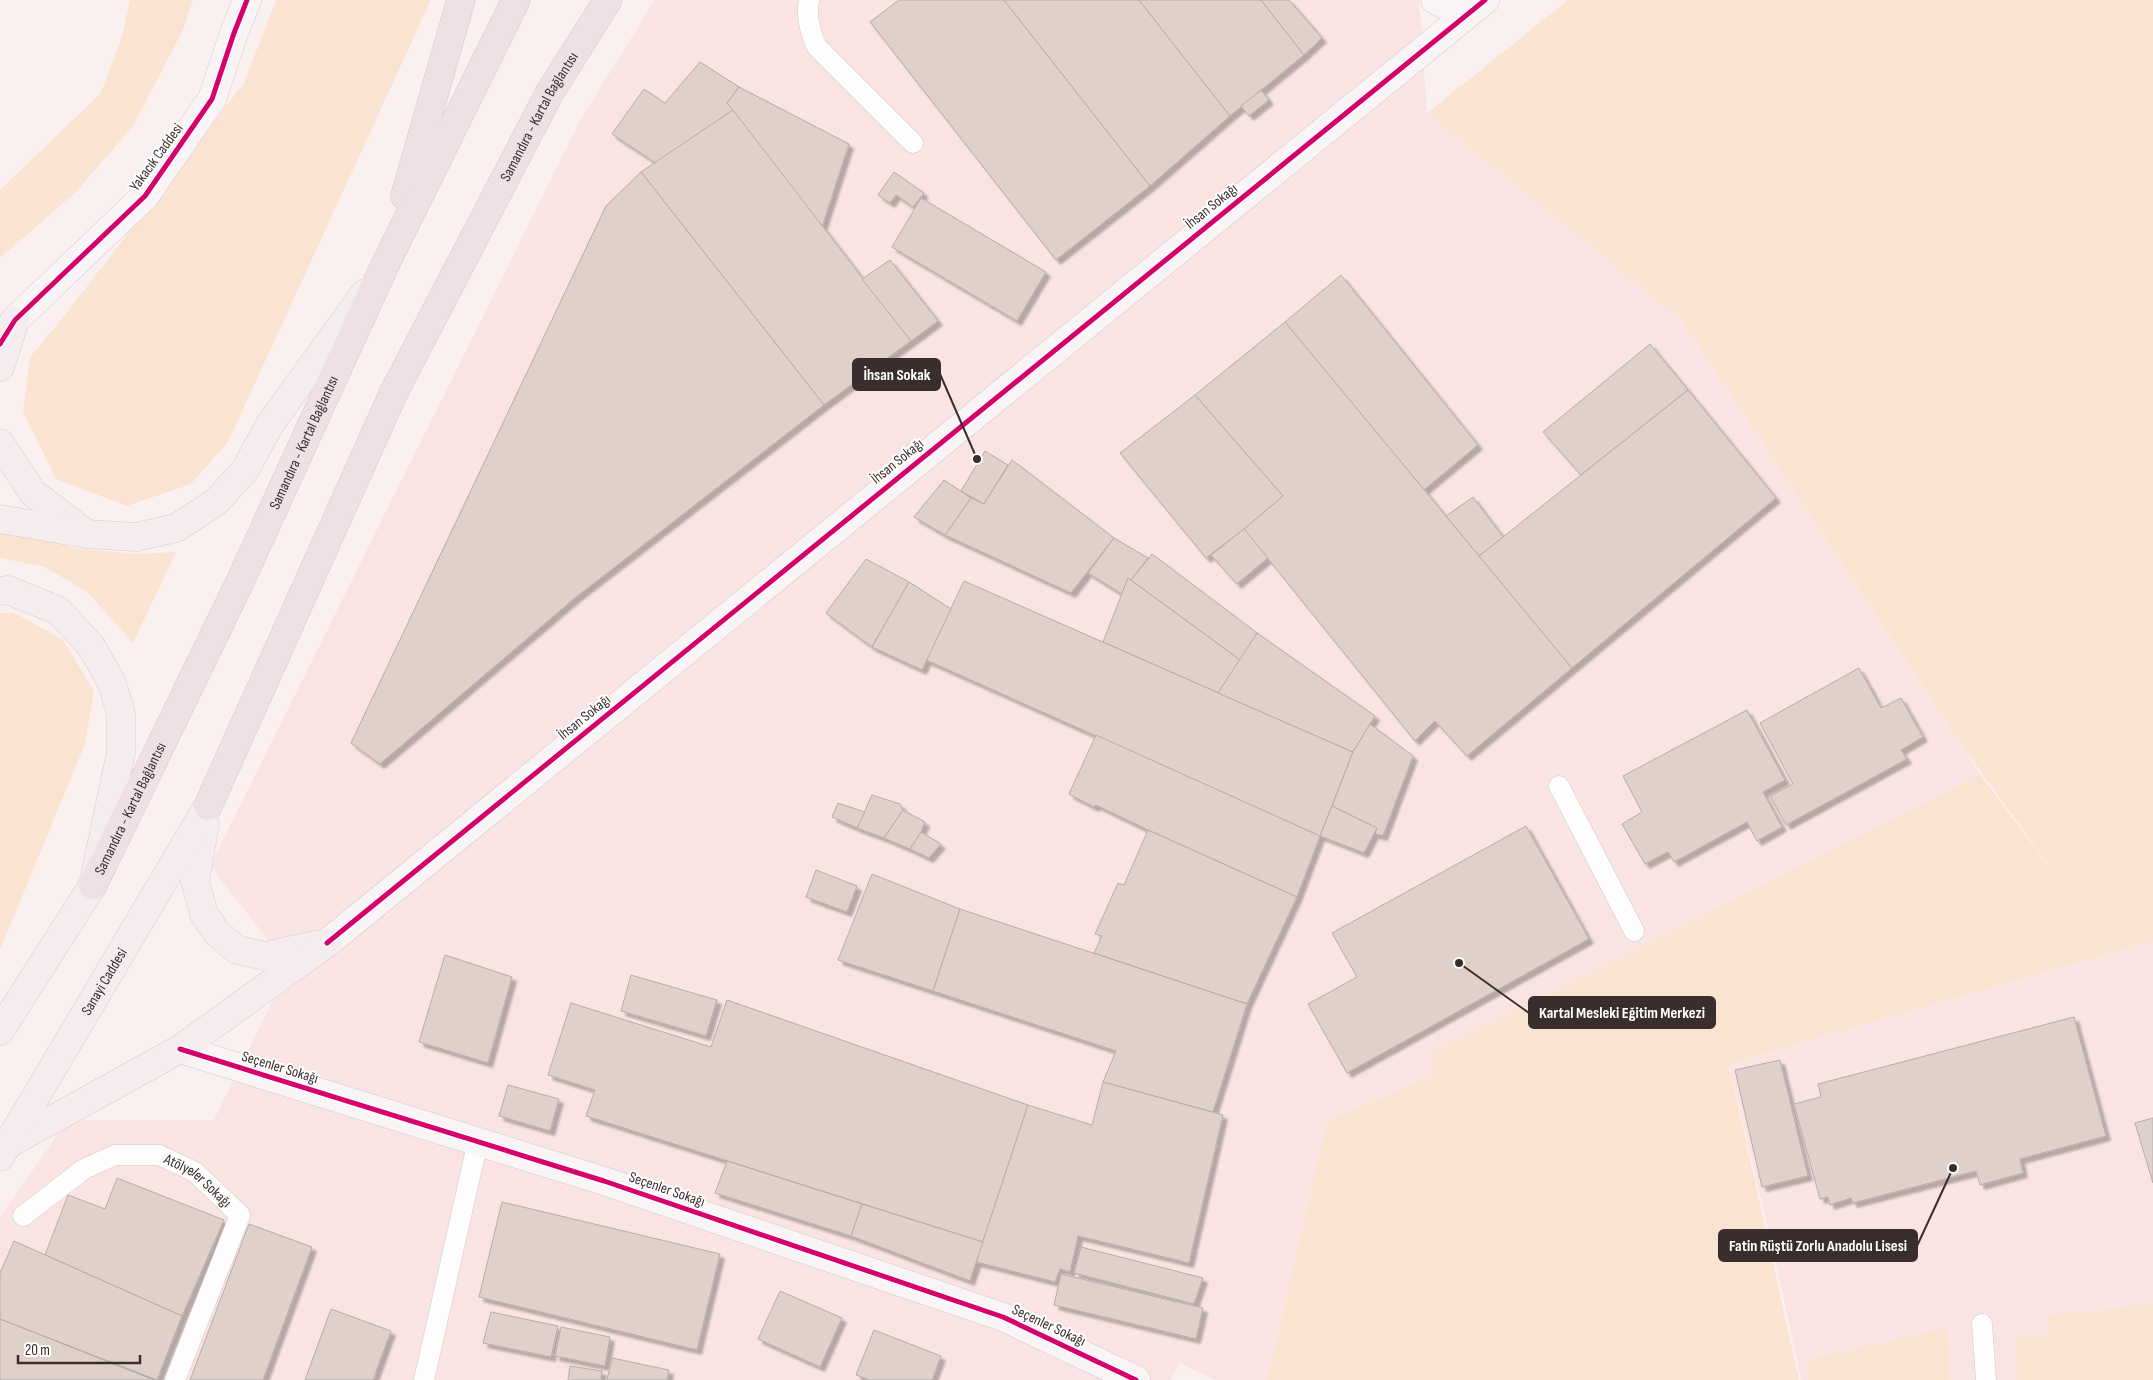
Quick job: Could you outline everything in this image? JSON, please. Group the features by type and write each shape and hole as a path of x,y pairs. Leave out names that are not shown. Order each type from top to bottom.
{"highway":[{"path":"385,265 461,0"},
{"name":"Samandıra - Kartal Bağlantısı","path":"93,885 238,586 385,265 516,0"},
{"name":"Samandıra - Kartal Bağlantısı","path":"208,806 394,392 550,92 608,0"}],"main road":[{"path":"0,519 88,534 136,537 176,528 216,502 245,470 270,424 385,265"},
{"path":"0,367 15,320"},
{"path":"0,443 33,493 88,534"},
{"path":"0,590 8,590 59,611 90,646 112,683 121,714 121,752 93,885 0,1031"},
{"path":"208,806 195,880 204,914 216,933 237,950 266,956 327,943"},
{"name":"Sanayi Caddesi","path":"4,1151 208,806"},
{"path":"4,1151 180,1049 327,943"}],"street":[{"name":"Yakacık Caddesi","path":"0,344 15,320 145,196 212,99 247,0"},
{"path":"1435,0 1473,5"},
{"name":"İhsan Sokağı","path":"327,943 1473,5"},
{"name":"Seçenler Sokağı","path":"180,1049 604,1181 1003,1317 1136,1380"}],"lane":[{"path":"809,0 810,30 817,47 913,143"},
{"path":"1559,786 1634,931"},
{"path":"424,1380 478,1142"},
{"name":"Atölyeler Sokağı","path":"23,1216 84,1169 115,1155 160,1155 196,1172 240,1215 175,1380"},
{"path":"1982,1324 1986,1380"}],"shaded area":[{"path":"130,0 193,0 183,30 133,126 76,192 0,258 0,190 101,93 122,36"},
{"path":"276,0 431,0 228,442 191,484 127,506 56,479 23,412 30,357 68,311 244,83"},
{"path":"655,0 1419,0 1427,113 1682,321 1980,774 1435,1052 1430,1077 1327,1120 1267,1380 1215,1380 1179,1363 1171,1380 0,1380 0,1217 68,1120 214,1120 289,967 210,866 582,117"},
{"path":"1568,0 2153,0 2153,941 1729,1064 1799,1380 1267,1380 1327,1120 1430,1077 1434,1052 1980,774 2074,900 1962,746 1682,321 1427,113"},
{"path":"0,519 74,548 136,554 176,552 133,643 87,592 45,567 0,558"},
{"path":"0,613 15,613 63,640 94,691 85,744 0,950"},
{"path":"2153,941 2153,1380 1801,1380 1778,1272 1729,1064"},
{"path":"2153,1304 2153,1380 2018,1380 2016,1337 2048,1333 2046,1316"},
{"path":"1947,1328 1950,1380 1809,1380 1805,1360"}],"building":[{"path":"899,0 1004,0 1150,186 1056,260 870,22"},
{"path":"1004,0 1139,0 1230,116 1150,186"},
{"path":"1139,0 1261,0 1304,55 1230,116"},
{"path":"1261,0 1289,0 1322,38 1304,55"},
{"path":"700,62 739,87 727,103 733,110 656,163 612,134 644,89 665,103"},
{"path":"739,87 849,144 822,227 727,103"},
{"path":"1261,90 1269,100 1249,116 1241,106"},
{"path":"733,110 911,341 824,405 641,172"},
{"path":"641,172 824,405 575,598 380,764 351,743 606,206"},
{"path":"894,172 924,193 913,207 896,195 890,203 878,195"},
{"path":"921,198 1046,272 1017,321 892,247"},
{"path":"890,260 938,321 911,341 862,279"},
{"path":"1341,275 1478,445 1424,490 1285,322"},
{"path":"1285,322 1572,668 1467,756 1435,721 1415,741 1244,529 1283,496 1195,395"},
{"path":"1650,344 1688,390 1581,475 1543,432"},
{"path":"1688,390 1776,498 1572,668 1479,556"},
{"path":"1195,395 1283,496 1206,558 1120,453"},
{"path":"985,451 1008,465 984,504 961,491"},
{"path":"1012,460 1114,538 1071,593 945,535 971,498 984,504"},
{"path":"944,480 971,498 945,535 914,517"},
{"path":"1473,497 1503,537 1479,556 1446,516"},
{"path":"1244,529 1268,558 1237,584 1211,555"},
{"path":"1114,538 1148,558 1131,580 1128,578 1122,594 1088,573"},
{"path":"1152,554 1257,633 1240,660 1131,580"},
{"path":"866,559 909,582 872,647 826,613"},
{"path":"1128,578 1240,660 1218,693 1103,642"},
{"path":"964,581 1353,752 1320,836 926,660"},
{"path":"909,582 951,609 922,670 872,647"},
{"path":"1257,633 1375,716 1353,752 1218,693"},
{"path":"1859,668 1881,708 1901,698 1923,737 1901,750 1907,759 1786,825 1770,796 1793,784 1760,723"},
{"path":"1747,710 1785,780 1763,792 1782,827 1757,841 1747,822 1674,862 1668,852 1645,864 1622,824 1642,812 1623,776"},
{"path":"1370,724 1413,756 1383,836 1375,834 1377,828 1332,806 1353,752"},
{"path":"1096,735 1320,836 1297,897 1096,805 1094,807 1069,794"},
{"path":"872,795 900,804 903,810 884,838 857,828"},
{"path":"838,803 865,812 857,828 832,817"},
{"path":"1332,806 1377,828 1364,853 1320,836"},
{"path":"903,810 925,822 910,849 884,838"},
{"path":"1526,826 1589,939 1347,1073 1308,1004 1357,977 1332,933"},
{"path":"1148,830 1297,897 1247,1004 1094,953 1102,936 1095,934 1118,883 1124,885"},
{"path":"921,832 941,844 929,858 910,849"},
{"path":"816,870 857,886 847,912 806,897"},
{"path":"872,874 960,909 933,991 838,960"},
{"path":"960,909 1247,1004 1213,1112 1103,1082 1116,1051 933,991"},
{"path":"445,955 512,977 488,1063 419,1042"},
{"path":"631,975 717,1000 706,1036 621,1011"},
{"path":"727,1000 1028,1105 983,1242 586,1116 595,1090 548,1075 571,1003 711,1047"},
{"path":"2074,1017 2106,1136 2020,1159 2023,1173 1980,1185 1976,1171 1853,1203 1851,1198 1830,1205 1828,1197 1820,1199 1794,1104 1821,1097 1818,1084"},
{"path":"1780,1060 1808,1176 1762,1187 1735,1070"},
{"path":"1103,1082 1223,1115 1189,1263 1078,1236 1070,1272 1060,1269 1055,1282 976,1262 1028,1105 1092,1125"},
{"path":"508,1085 559,1099 550,1131 499,1116"},
{"path":"2153,1118 2153,1183 2135,1123"},
{"path":"727,1161 862,1204 851,1236 715,1193"},
{"path":"117,1178 224,1220 182,1316 45,1255 68,1195 105,1209"},
{"path":"502,1202 720,1254 697,1350 479,1297"},
{"path":"862,1204 983,1242 970,1281 851,1236"},
{"path":"249,1224 312,1247 263,1380 190,1380"},
{"path":"14,1241 182,1316 157,1380 0,1319 0,1273"},
{"path":"1081,1247 1203,1278 1194,1304 1074,1273"},
{"path":"1061,1274 1203,1308 1196,1339 1054,1305"},
{"path":"780,1291 842,1318 820,1367 758,1339"},
{"path":"331,1309 391,1331 373,1380 305,1380"},
{"path":"491,1312 558,1326 551,1357 483,1343"},
{"path":"0,1319 154,1380 0,1380"},
{"path":"561,1327 610,1337 605,1366 555,1356"},
{"path":"874,1330 941,1356 932,1380 870,1380 856,1375"},
{"path":"612,1358 669,1370 667,1380 607,1380"},
{"path":"570,1366 602,1371 601,1380 568,1380"}],"cycle path":[{"path":"0,344 15,320 145,196 212,99 247,0"},
{"path":"327,943 1485,0"},
{"path":"180,1049 604,1181 1003,1317 1136,1380"}],"place":[{"name":"İhsan Sokak","path":"977,459"},
{"name":"Kartal Mesleki Eğitim Merkezi","path":"1459,963"},
{"name":"Fatin Rüştü Zorlu Anadolu Lisesi","path":"1953,1168"}]}
